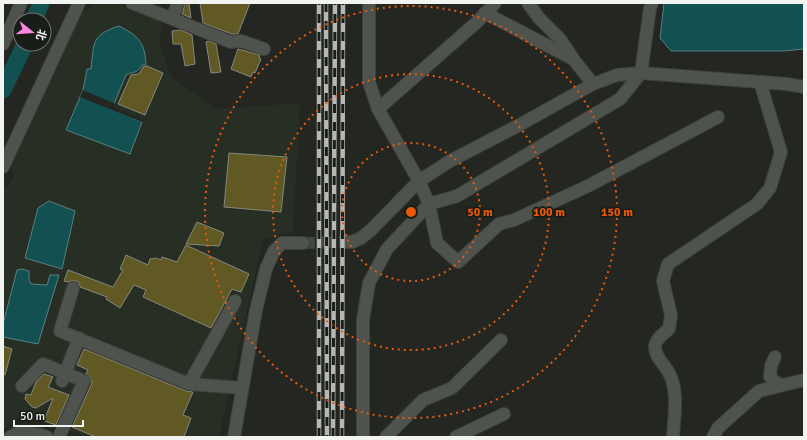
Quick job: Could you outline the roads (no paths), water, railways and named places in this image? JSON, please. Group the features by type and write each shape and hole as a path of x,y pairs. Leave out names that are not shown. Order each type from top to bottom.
{"street":[{"path":"3,44 21,3"},
{"path":"3,167 79,3"},
{"path":"133,3 232,42 241,41 264,49"},
{"path":"172,18 178,3"},
{"path":"368,3 370,82 378,109 419,181 429,204 437,243 458,262 499,224 514,220 588,186 718,117"},
{"path":"378,109 495,3"},
{"path":"528,3 539,18 560,39 593,84"},
{"path":"364,437 363,320 369,283 387,249 429,204 457,196 620,98 641,73 652,3"},
{"path":"485,13 574,60"},
{"path":"346,242 352,242 361,238 371,230 419,181 450,160 521,124 593,84 617,75 641,73 760,82 804,87"},
{"path":"672,437 675,396 670,374 657,355 655,346 660,336 669,329 671,315 663,282 668,264 757,204 770,188 781,152 760,82"},
{"path":"234,437 256,310 266,269 274,251 282,243 303,243"},
{"path":"73,288 60,331 190,384 242,388"},
{"path":"190,384 235,301"},
{"path":"63,377 79,338"},
{"path":"386,437 423,400 452,388 501,340"},
{"path":"775,357 771,366 770,377 775,382 782,385"},
{"path":"22,386 43,364 63,377 84,381 59,437"},
{"path":"713,437 718,428 760,391 804,380"},
{"path":"456,437 504,414"},
{"path":"10,437 20,432 47,437"}],"water":[{"path":"664,3 804,3 804,49 784,51 671,51 660,38"},
{"path":"119,26 132,33 140,41 144,51 146,65 142,65 137,71 126,75 112,109 142,122 130,154 66,130 83,90 87,69 91,69 96,41 103,33"},
{"path":"49,201 75,211 62,269 25,258 38,208"},
{"path":"22,269 29,271 29,280 31,284 47,285 50,275 59,275 38,344 3,337 3,324 17,270"}],"waterway":[{"path":"37,12 41,3"},
{"path":"3,90 21,52"}],"tunnel":[{"path":"303,243 346,242"}],"railway":[{"path":"319,3 319,437"},
{"path":"326,3 327,437"},
{"path":"333,437 335,3"},
{"path":"342,437 343,3"}]}
